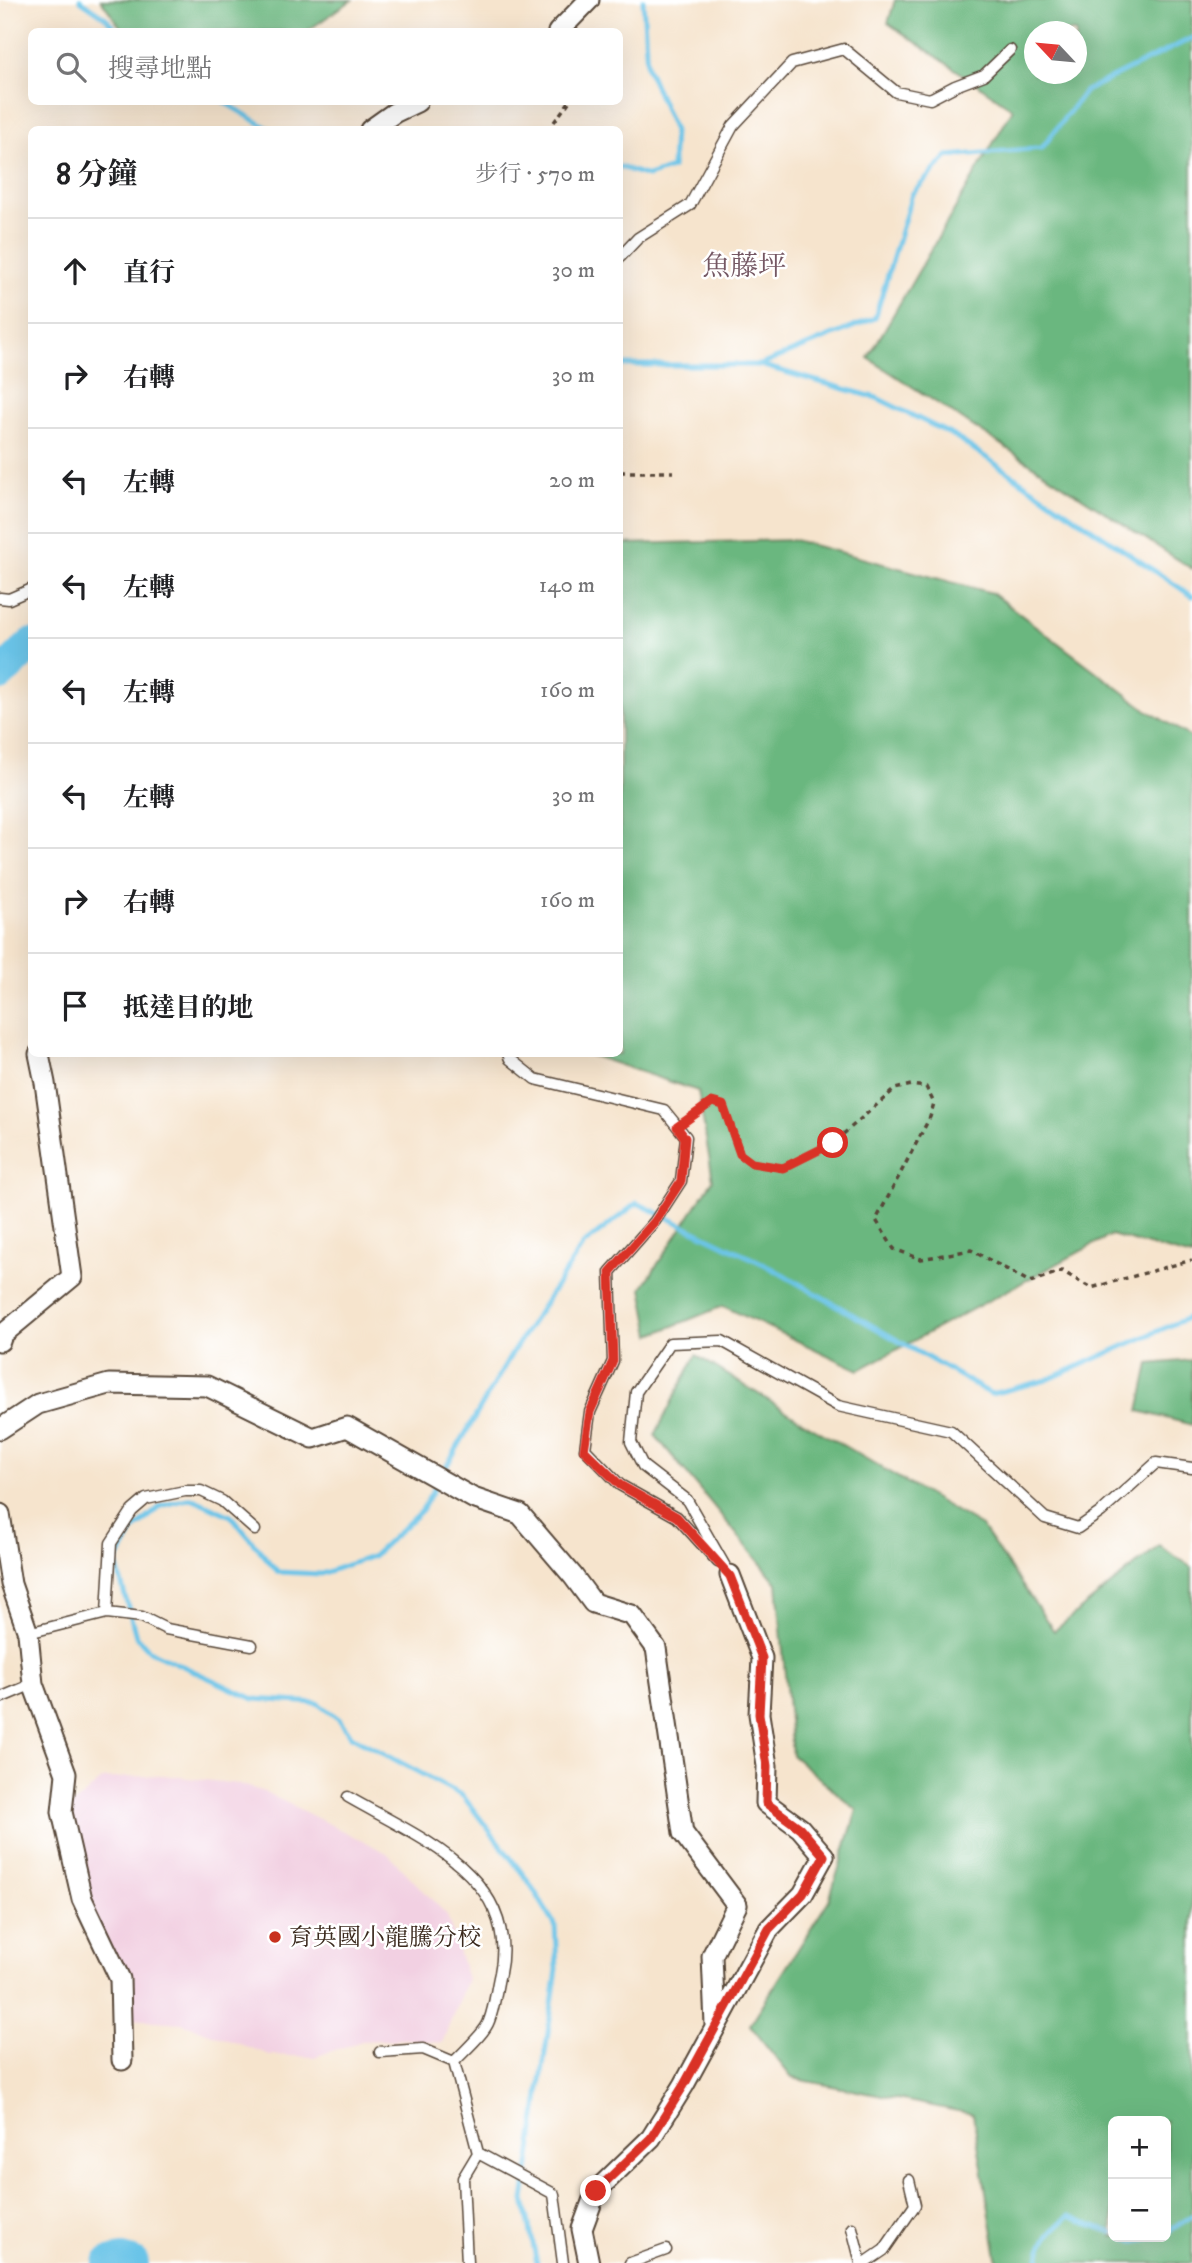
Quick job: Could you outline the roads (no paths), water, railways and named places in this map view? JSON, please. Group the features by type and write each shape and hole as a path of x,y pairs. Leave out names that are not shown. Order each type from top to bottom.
{"street":[{"path":"562,28 589,0"},
{"path":"376,126 411,105"},
{"path":"0,1341 2,1335 72,1277 40,1057"},
{"path":"0,1429 38,1404 108,1384 206,1386 313,1438 347,1427 473,1498 520,1514 593,1603 632,1615 656,1648 682,1833 737,1905 712,1956 715,2025"},
{"path":"0,1514 11,1584 28,1633 33,1684 66,1774 62,1812 82,1899 120,1979 122,2060"},
{"path":"589,2263 582,2229 596,2191 651,2138 684,2085 769,1929 803,1894 824,1856 800,1828 766,1803 767,1766 759,1714 762,1658 730,1576"}],"lane":[{"path":"623,254 638,238 690,205 733,125 792,63 844,49 896,92 930,99 984,75 1010,50"},
{"path":"0,598 9,599 28,591"},
{"path":"510,1057 534,1079 664,1110 685,1138 681,1181 655,1221 610,1272 613,1361 590,1412 584,1450 620,1485 677,1517 730,1576"},
{"path":"730,1576 687,1500 643,1466 631,1442 636,1392 670,1343 722,1341 838,1406 951,1431 1045,1518 1078,1528 1101,1512 1156,1464 1192,1468"},
{"path":"107,1613 111,1543 132,1511 146,1499 186,1491 201,1491 222,1500 255,1530"},
{"path":"28,1633 107,1613 142,1617 166,1629 252,1645"},
{"path":"0,1698 33,1684"},
{"path":"348,1797 454,1859 487,1893 502,1927 503,1957 489,2023 454,2062"},
{"path":"380,2052 423,2049 454,2062"},
{"path":"454,2062 478,2153 463,2178 467,2263"},
{"path":"478,2153 554,2194 563,2263"},
{"path":"852,2228 863,2263 884,2250 915,2205 908,2180"},
{"path":"630,2263 666,2250"}],"waterway":[{"path":"80,0 106,18 114,28"},
{"path":"623,168 648,176 672,168 674,131 647,67 643,0"},
{"path":"760,365 875,318 912,194 948,156 1042,148 1085,91 1192,38"},
{"path":"229,105 264,126"},
{"path":"623,365 760,365 877,398 954,436 1192,596"},
{"path":"0,675 28,648"},
{"path":"442,1474 514,1350 583,1245 637,1203 766,1265 991,1394 1047,1380 1192,1316"},
{"path":"437,1483 422,1510 373,1556 321,1574 278,1572 231,1516 191,1498 161,1506 134,1530 116,1563 136,1636 150,1651 254,1699 317,1703 339,1719 351,1736 463,1796 529,1882 555,1925 557,1969 524,2200 537,2263"},
{"path":"1039,2263 1045,2242 1069,2216 1108,2231"},
{"path":"1171,2230 1192,2216"},
{"path":"109,2263 123,2260 133,2263"}],"place":[{"name":"育英國小龍騰分校","path":"275,1937"}],"district":[{"name":"魚藤坪","path":"744,265"}]}
